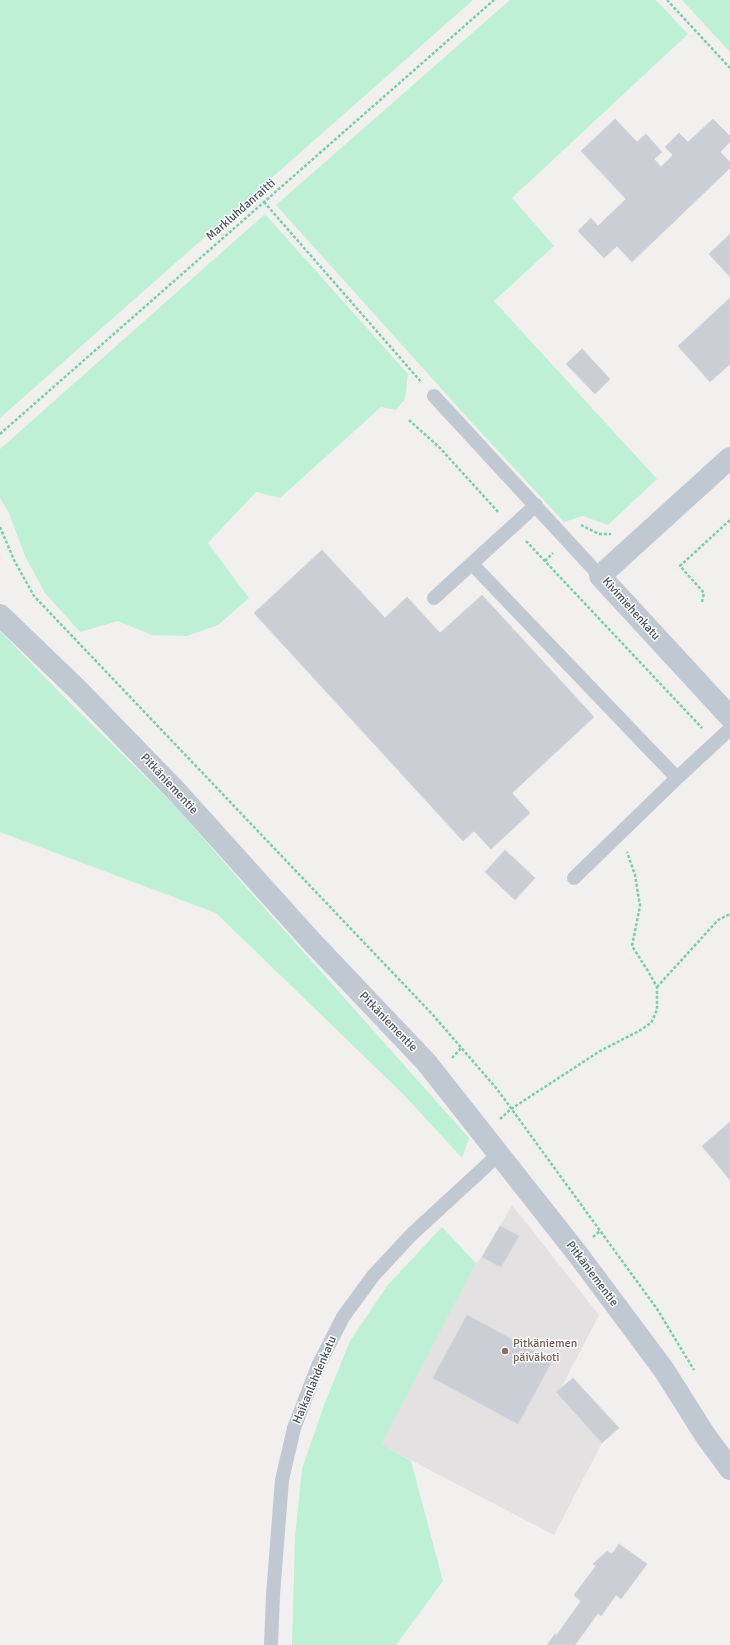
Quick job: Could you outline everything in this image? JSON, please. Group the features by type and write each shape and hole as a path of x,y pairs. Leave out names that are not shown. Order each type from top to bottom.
{"street":[{"name":"Kivimiehenkatu","path":"730,458 600,576 730,717"},
{"name":"Pitkäniementie","path":"0,615 77,690 178,793 313,943 426,1062 594,1275 655,1358 705,1435 730,1469"}],"lane":[{"path":"434,396 600,576"},
{"path":"434,598 536,505"},
{"path":"472,564 677,778"},
{"path":"574,878 730,729"},
{"name":"Haikanlahdenkatu","path":"271,1645 273,1595 282,1480 294,1428 318,1366 343,1317 374,1276 411,1235 499,1154"}],"path":[{"name":"Markluhdanraitti","path":"0,434 494,0"},
{"path":"668,0 730,68"},
{"path":"264,202 434,396"},
{"path":"409,420 440,448 503,516"},
{"path":"702,602 704,593 680,566 730,520"},
{"path":"524,539 716,742"},
{"path":"511,1109 600,1051 639,1031 651,1023 657,1010 657,987 632,946 640,906 635,874 620,833"},
{"path":"657,987 718,920 730,914"},
{"path":"447,1063 461,1048"}],"shaded area":[{"name":"Pitkäniemen päiväkoti","path":"512,1205 599,1315 561,1388 556,1393 602,1443 554,1535 380,1444 476,1263 482,1257"}],"green space":[{"path":"0,0 473,0 0,418"},
{"path":"510,0 656,0 688,34 512,198 554,246 494,301 657,479 608,525 583,516 564,522 465,415 276,205"},
{"path":"682,0 730,0 730,52"},
{"path":"265,214 408,374 405,399 396,410 381,407 280,498 256,492 208,543 249,598 218,625 187,636 152,635 118,621 80,632 45,593 25,556 9,513 0,498 0,449"},
{"path":"0,631 67,700 174,805 469,1138 462,1158 404,1095 216,913 0,832"},
{"path":"442,1227 476,1263 381,1444 411,1461 443,1581 396,1645 292,1645 295,1537 302,1469 324,1405 350,1341 387,1286"}],"building":[{"path":"615,119 637,142 646,134 662,152 654,159 661,167 673,155 665,147 679,133 688,142 713,119 730,136 730,142 720,152 730,162 730,168 632,262 617,246 604,258 578,231 591,218 598,226 626,199 581,151"},
{"path":"730,234 730,277 709,254"},
{"path":"730,298 730,364 710,382 678,346"},
{"path":"582,349 610,379 595,394 566,364"},
{"path":"322,550 385,618 407,597 440,633 482,595 594,717 512,793 530,813 491,849 474,831 463,841 254,613"},
{"path":"505,850 535,878 515,900 485,872"},
{"path":"730,1122 730,1180 702,1146"},
{"path":"500,1226 519,1236 501,1267 482,1257"},
{"path":"467,1315 552,1361 518,1424 433,1378"},
{"path":"573,1378 619,1428 602,1443 556,1392"},
{"path":"619,1544 647,1564 621,1599 616,1595 601,1616 598,1613 575,1645 547,1645 555,1634 556,1636 581,1601 574,1595 596,1566 593,1564 607,1551 612,1554"}],"place":[{"name":"Pitkäniemen päiväkoti","path":"505,1351"}]}
